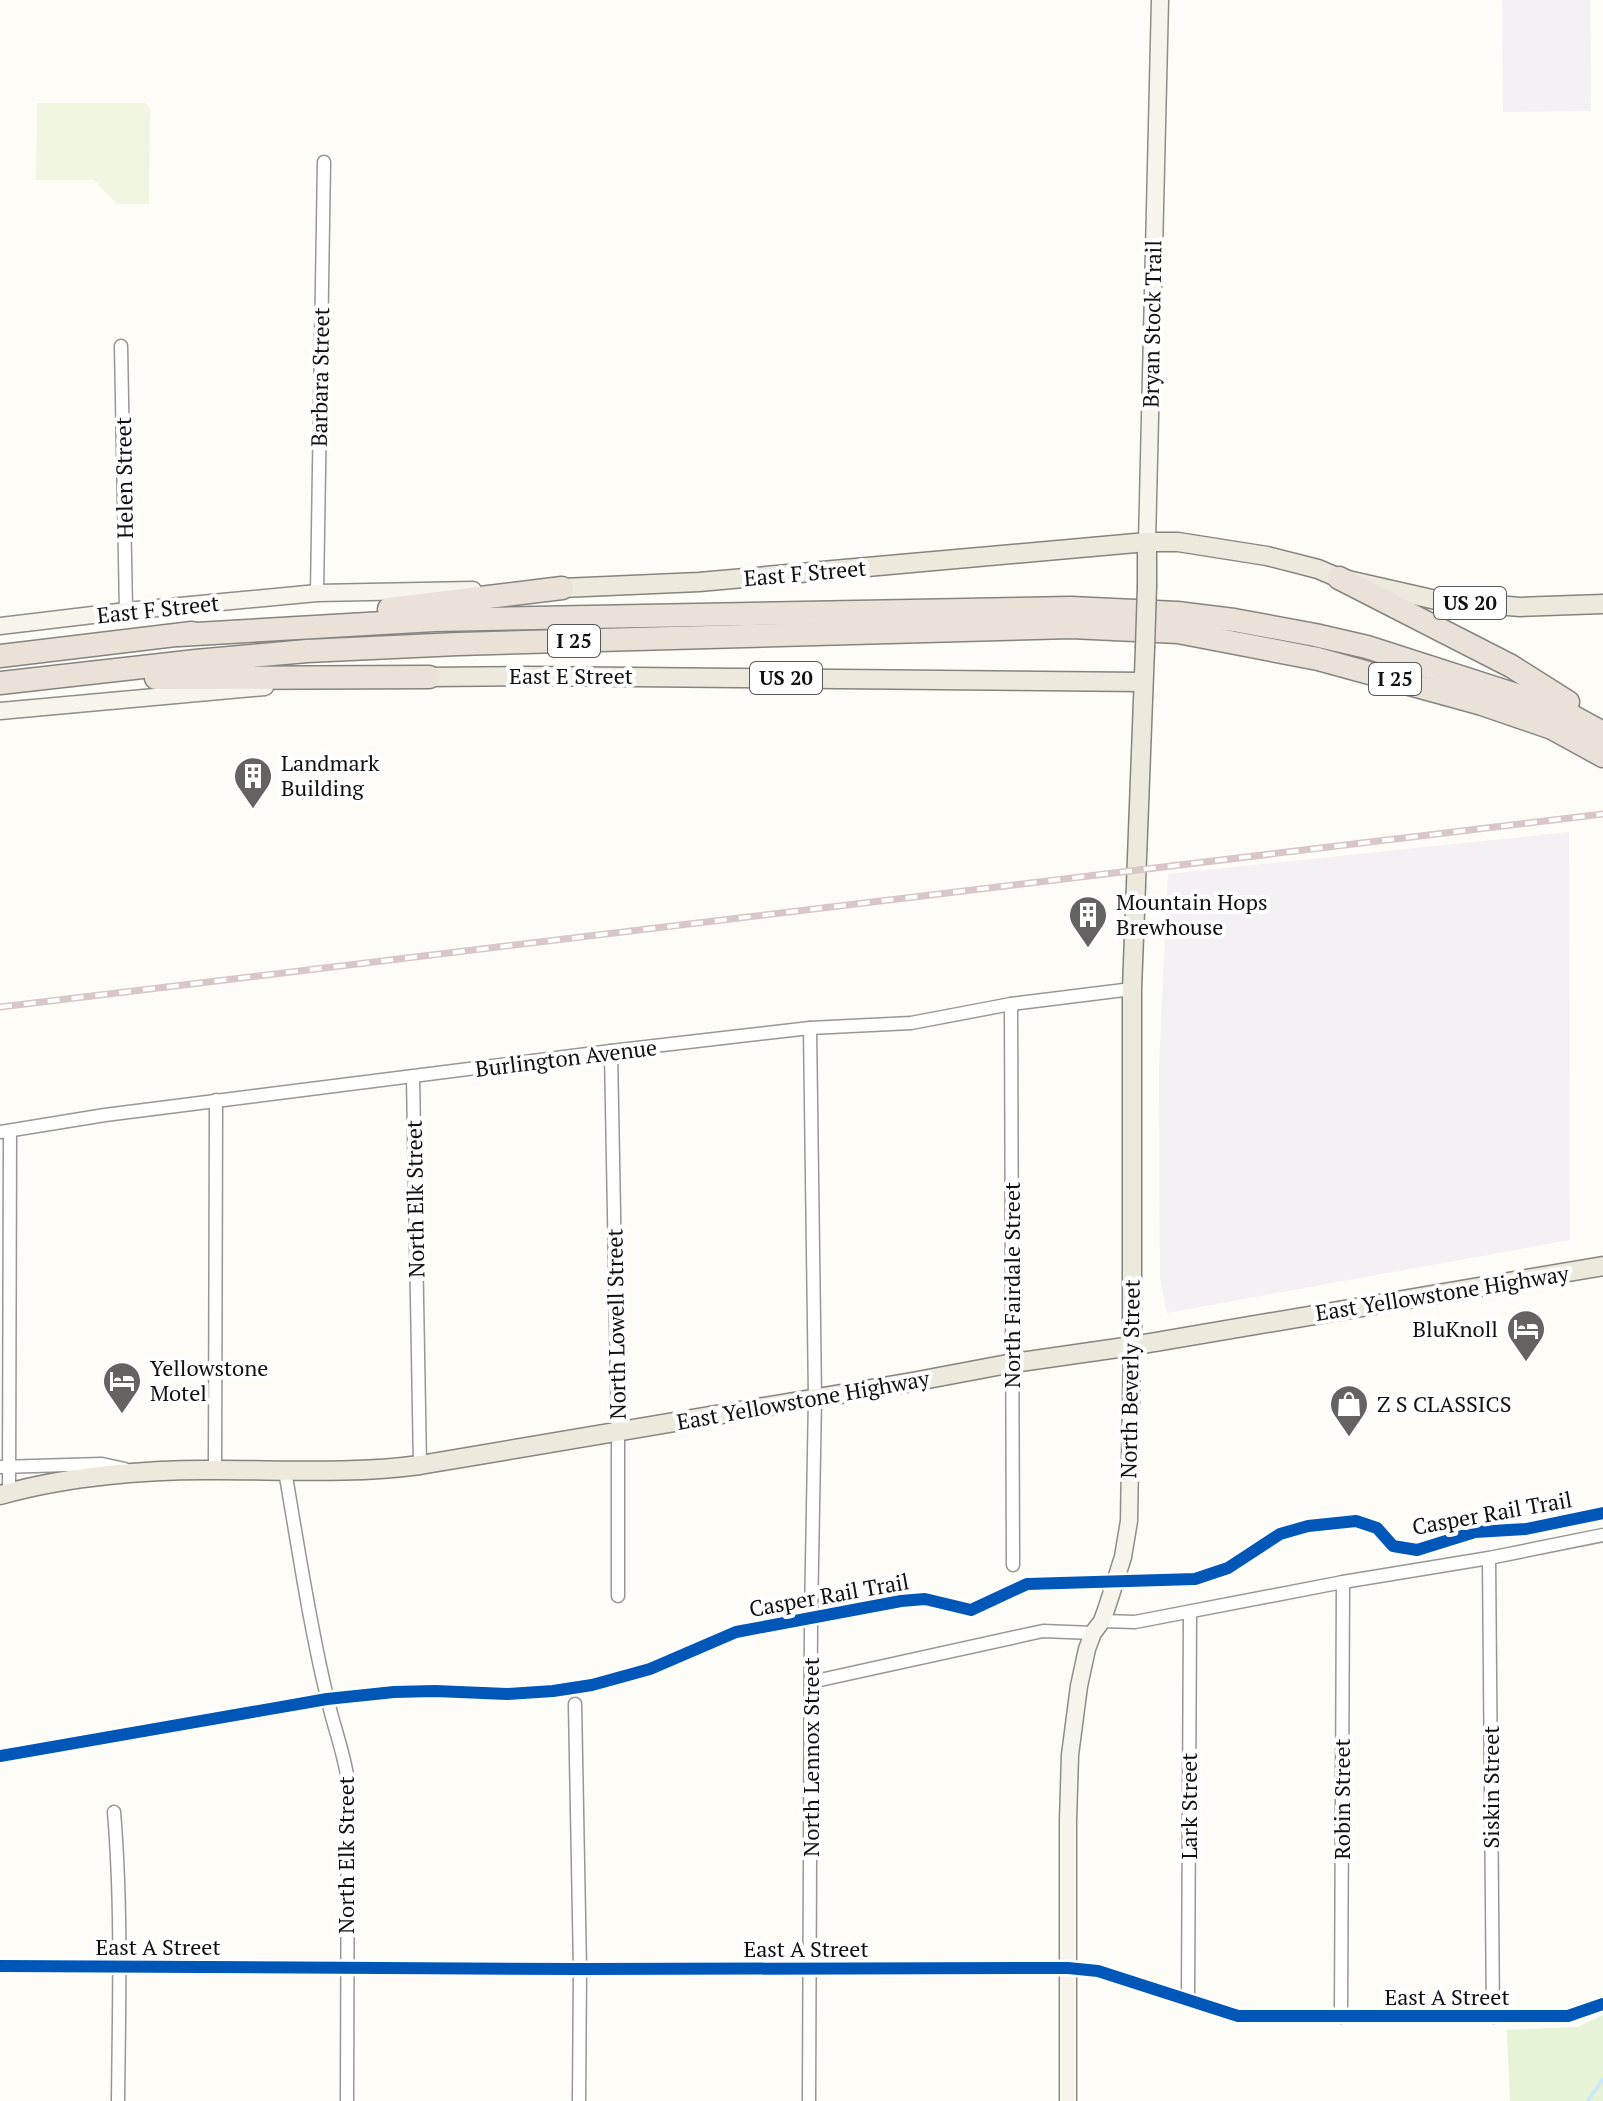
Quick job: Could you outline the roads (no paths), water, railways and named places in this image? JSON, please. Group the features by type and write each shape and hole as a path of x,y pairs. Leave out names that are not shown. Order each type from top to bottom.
{"highway":[{"path":"1339,578 1511,666 1603,724"},
{"path":"179,635 562,588"},
{"name":"I 25","path":"0,656 179,635 435,620 1071,608 1177,613 1234,620 1367,647 1557,708 1603,733"},
{"name":"I 25","path":"0,683 228,658 352,649 1086,627 1178,632 1318,659 1482,704 1552,728 1603,756"},
{"name":"US 20","path":"79,674 142,678 429,677"}],"main road":[{"name":"Bryan Stock Trail","path":"1145,648 1160,0"},
{"name":"East F Street","path":"0,626 317,593 699,582 1147,542 1227,548 1436,600 1520,607 1603,604"},
{"name":"North Beverly Street","path":"1068,2101 1070,1755 1087,1649 1123,1557 1129,1521 1132,989 1145,648"},
{"name":"East E Street","path":"0,711 310,683 429,677 1143,682"},
{"name":"East Yellowstone Highway","path":"4,1493 46,1484 139,1472 376,1470 420,1465 1603,1266"}],"street":[{"name":"Barbara Street","path":"317,593 324,162"},
{"name":"Helen Street","path":"121,346 126,611"},
{"name":"Burlington Avenue","path":"5,1131 216,1100 611,1051 810,1028 911,1023 1011,1004 1132,989"},
{"name":"North Fairdale Street","path":"1011,1004 1013,1565"},
{"name":"North Lennox Street","path":"809,2101 815,1398 810,1028"},
{"name":"North Lowell Street","path":"611,1051 618,1596"},
{"name":"North Elk Street","path":"413,1077 420,1465"},
{"path":"215,1470 216,1100"},
{"path":"4,1493 5,1131"},
{"path":"4,1467 102,1464 139,1472"},
{"name":"North Elk Street","path":"285,1471 305,1592 348,1781 347,2101"},
{"path":"811,1682 1043,1631 1135,1622 1603,1535"},
{"name":"Siskin Street","path":"1489,1558 1493,2017"},
{"name":"Robin Street","path":"1341,2017 1343,1582"},
{"name":"Lark Street","path":"1188,2000 1190,1612"},
{"path":"575,1704 579,2101"},
{"path":"114,1812 119,1967 118,2101"},
{"name":"East A Street","path":"0,1966 1068,1968 1098,1971 1238,2016 1568,2016 1603,2004"}],"waterway":[{"path":"1588,2101 1603,2079"}],"railway":[{"path":"0,1007 1603,814"}],"place":[{"name":"Landmark Building","path":"253,810"},
{"name":"Mountain Hops Brewhouse","path":"1088,949"},
{"name":"BluKnoll","path":"1526,1363"},
{"name":"Yellowstone Motel","path":"122,1415"},
{"name":"Z S CLASSICS","path":"1349,1438"}]}
